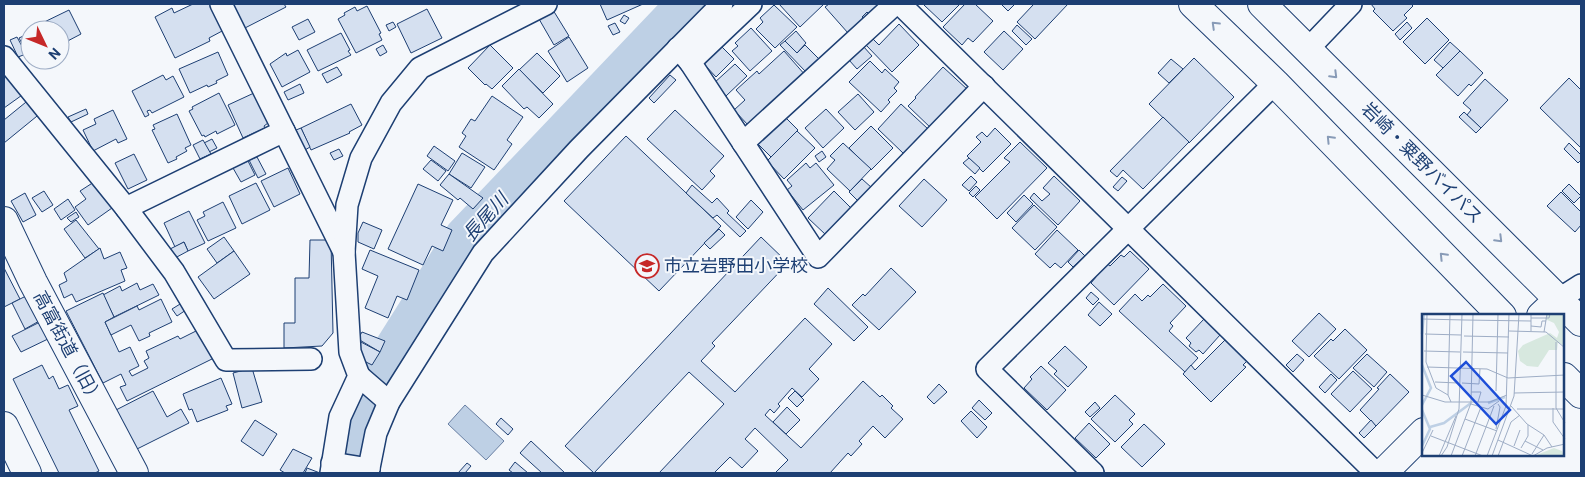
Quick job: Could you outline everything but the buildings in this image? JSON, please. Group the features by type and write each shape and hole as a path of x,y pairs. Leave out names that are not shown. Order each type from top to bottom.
{"main road":[{"path":"1193,4 1275,83 1500,314"},
{"name":"岩崎・粟野バイパス","path":"1262,4 1581,322"},
{"name":"高富街道（旧）","path":"4,221 33,282 134,473"},
{"path":"1565,378 1581,394"},
{"path":"4,426 27,473"},
{"path":"1383,473 1422,434"}],"street":[{"path":"221,4 344,252"},
{"path":"684,55 722,4"},
{"path":"362,379 340,417 334,467 366,470 387,400 483,253 579,149 684,55 751,4"},
{"path":"743,143 895,4"},
{"path":"900,4 1376,473"},
{"path":"1308,49 1351,4"},
{"path":"387,400 362,379 350,352 344,252 347,205 361,158 391,104 420,68 533,7"},
{"path":"684,55 818,257 984,86"},
{"path":"4,57 126,208 174,272 226,360 311,359"},
{"path":"1093,473 987,369 1275,83"},
{"path":"126,208 284,131"}],"water":[{"path":"465,405 504,441 486,460 448,424"}],"waterway":[{"name":"長尾川","path":"349,473 353,433 382,369 465,237 687,4"}],"place":[{"name":"市立岩野田小学校","path":"647,266"}]}
